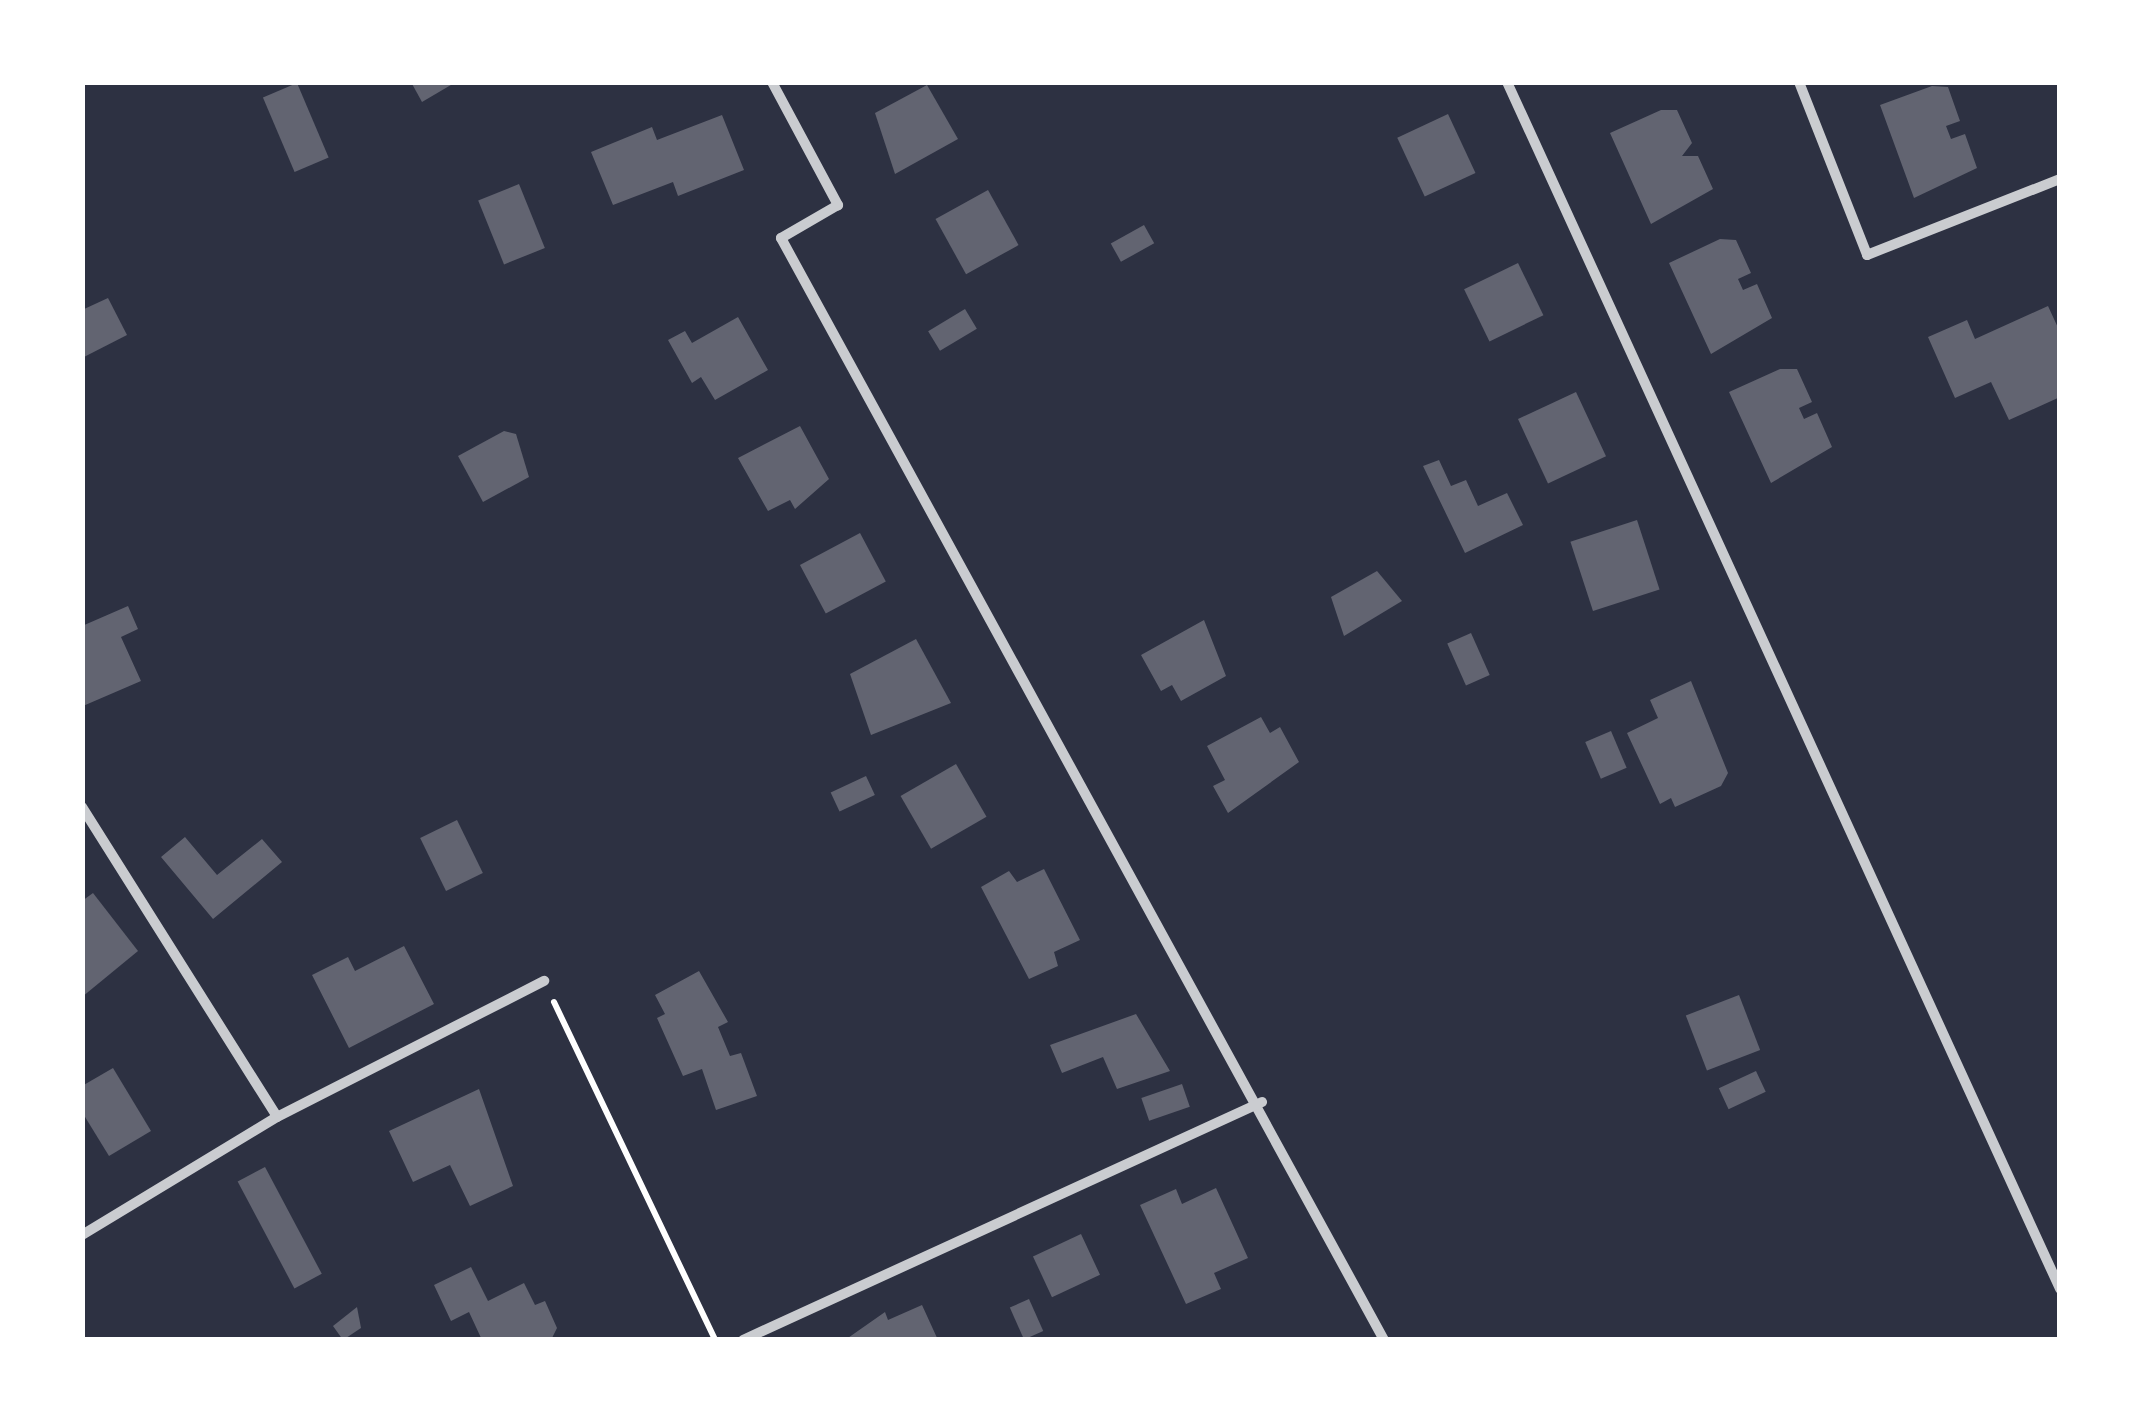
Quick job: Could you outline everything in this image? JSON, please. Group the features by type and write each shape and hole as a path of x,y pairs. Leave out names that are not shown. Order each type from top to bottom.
{"street":[{"path":"772,82 838,205 781,238 1262,1102 1384,1340"},
{"path":"1507,82 2060,1288"},
{"path":"1799,82 1867,255 2060,180"},
{"path":"82,807 277,1117"},
{"path":"82,1235 277,1117 544,981"},
{"path":"743,1340 1262,1102"}],"path":[{"path":"544,981 715,1340"}],"building":[{"path":"411,82 456,82 422,102"},
{"path":"297,83 329,158 295,172 263,97"},
{"path":"927,85 958,139 895,174 875,113"},
{"path":"1932,86 1948,87 1960,121 1946,126 1951,139 1965,134 1977,168 1914,198 1880,105"},
{"path":"1661,110 1677,110 1692,143 1682,156 1698,156 1713,189 1651,224 1610,133"},
{"path":"1448,114 1475,173 1425,197 1397,138"},
{"path":"722,115 744,170 678,196 673,182 613,205 591,152 652,127 657,140"},
{"path":"519,184 545,248 504,264 478,200"},
{"path":"988,190 1019,245 966,274 936,219"},
{"path":"1144,225 1154,243 1121,262 1111,243"},
{"path":"1720,239 1736,240 1751,273 1738,279 1743,290 1757,284 1772,318 1711,354 1669,263"},
{"path":"1518,263 1543,315 1489,341 1464,289"},
{"path":"108,298 127,335 82,358 82,310"},
{"path":"2048,306 2060,332 2060,397 2009,420 1991,382 1955,398 1928,337 1967,320 1975,339"},
{"path":"965,309 977,329 940,351 928,331"},
{"path":"738,317 768,370 715,400 701,377 692,383 668,340 685,331 692,343"},
{"path":"1780,369 1797,369 1812,402 1799,408 1804,419 1817,413 1832,447 1771,483 1729,392"},
{"path":"1576,392 1606,456 1548,483 1518,419"},
{"path":"800,426 829,479 795,509 790,500 768,511 738,458"},
{"path":"504,431 516,434 529,477 483,502 458,456"},
{"path":"1439,460 1451,486 1466,480 1478,506 1507,493 1523,525 1465,553 1423,466"},
{"path":"1637,520 1660,589 1593,611 1570,542"},
{"path":"860,533 886,582 826,613 800,565"},
{"path":"1377,571 1402,601 1344,636 1331,597"},
{"path":"128,606 138,629 121,637 141,681 83,706 82,626"},
{"path":"1204,620 1226,676 1181,701 1172,685 1161,691 1141,655"},
{"path":"1471,633 1490,675 1466,686 1447,644"},
{"path":"916,639 951,703 871,735 850,674"},
{"path":"1691,681 1728,773 1721,786 1675,807 1671,798 1660,804 1627,733 1658,718 1650,700"},
{"path":"1261,717 1270,733 1280,727 1299,762 1228,813 1213,786 1225,780 1207,746"},
{"path":"1611,731 1627,768 1601,779 1585,742"},
{"path":"956,764 986,817 931,849 901,796"},
{"path":"866,776 875,795 840,812 831,792"},
{"path":"457,820 483,873 446,891 420,838"},
{"path":"185,837 217,875 262,839 282,862 213,919 161,857"},
{"path":"1044,869 1080,940 1054,952 1058,966 1029,979 981,887 1009,871 1017,882"},
{"path":"93,893 138,951 82,997 82,901"},
{"path":"404,946 434,1004 349,1048 312,975 348,957 355,971"},
{"path":"699,971 728,1022 718,1027 730,1056 741,1053 757,1096 716,1110 702,1069 683,1076 657,1018 665,1014 655,995"},
{"path":"1739,995 1760,1050 1707,1071 1686,1015"},
{"path":"1136,1014 1170,1071 1117,1089 1103,1057 1062,1073 1050,1045"},
{"path":"113,1068 151,1131 109,1156 82,1112 82,1086"},
{"path":"1756,1071 1766,1092 1729,1109 1719,1088"},
{"path":"1182,1084 1190,1107 1149,1121 1141,1098"},
{"path":"479,1089 513,1186 470,1206 450,1165 413,1182 389,1131"},
{"path":"265,1167 322,1274 294,1288 238,1182"},
{"path":"1216,1188 1248,1258 1214,1273 1221,1289 1186,1304 1140,1205 1176,1189 1182,1204"},
{"path":"1081,1234 1100,1275 1052,1297 1033,1256"},
{"path":"471,1267 488,1301 524,1283 535,1305 545,1301 557,1328 551,1340 482,1340 469,1312 451,1321 434,1285"},
{"path":"1029,1299 1043,1331 1024,1340 1010,1308"},
{"path":"922,1305 938,1340 845,1340 885,1312 888,1320"},
{"path":"357,1307 361,1328 343,1340 333,1326"}]}
